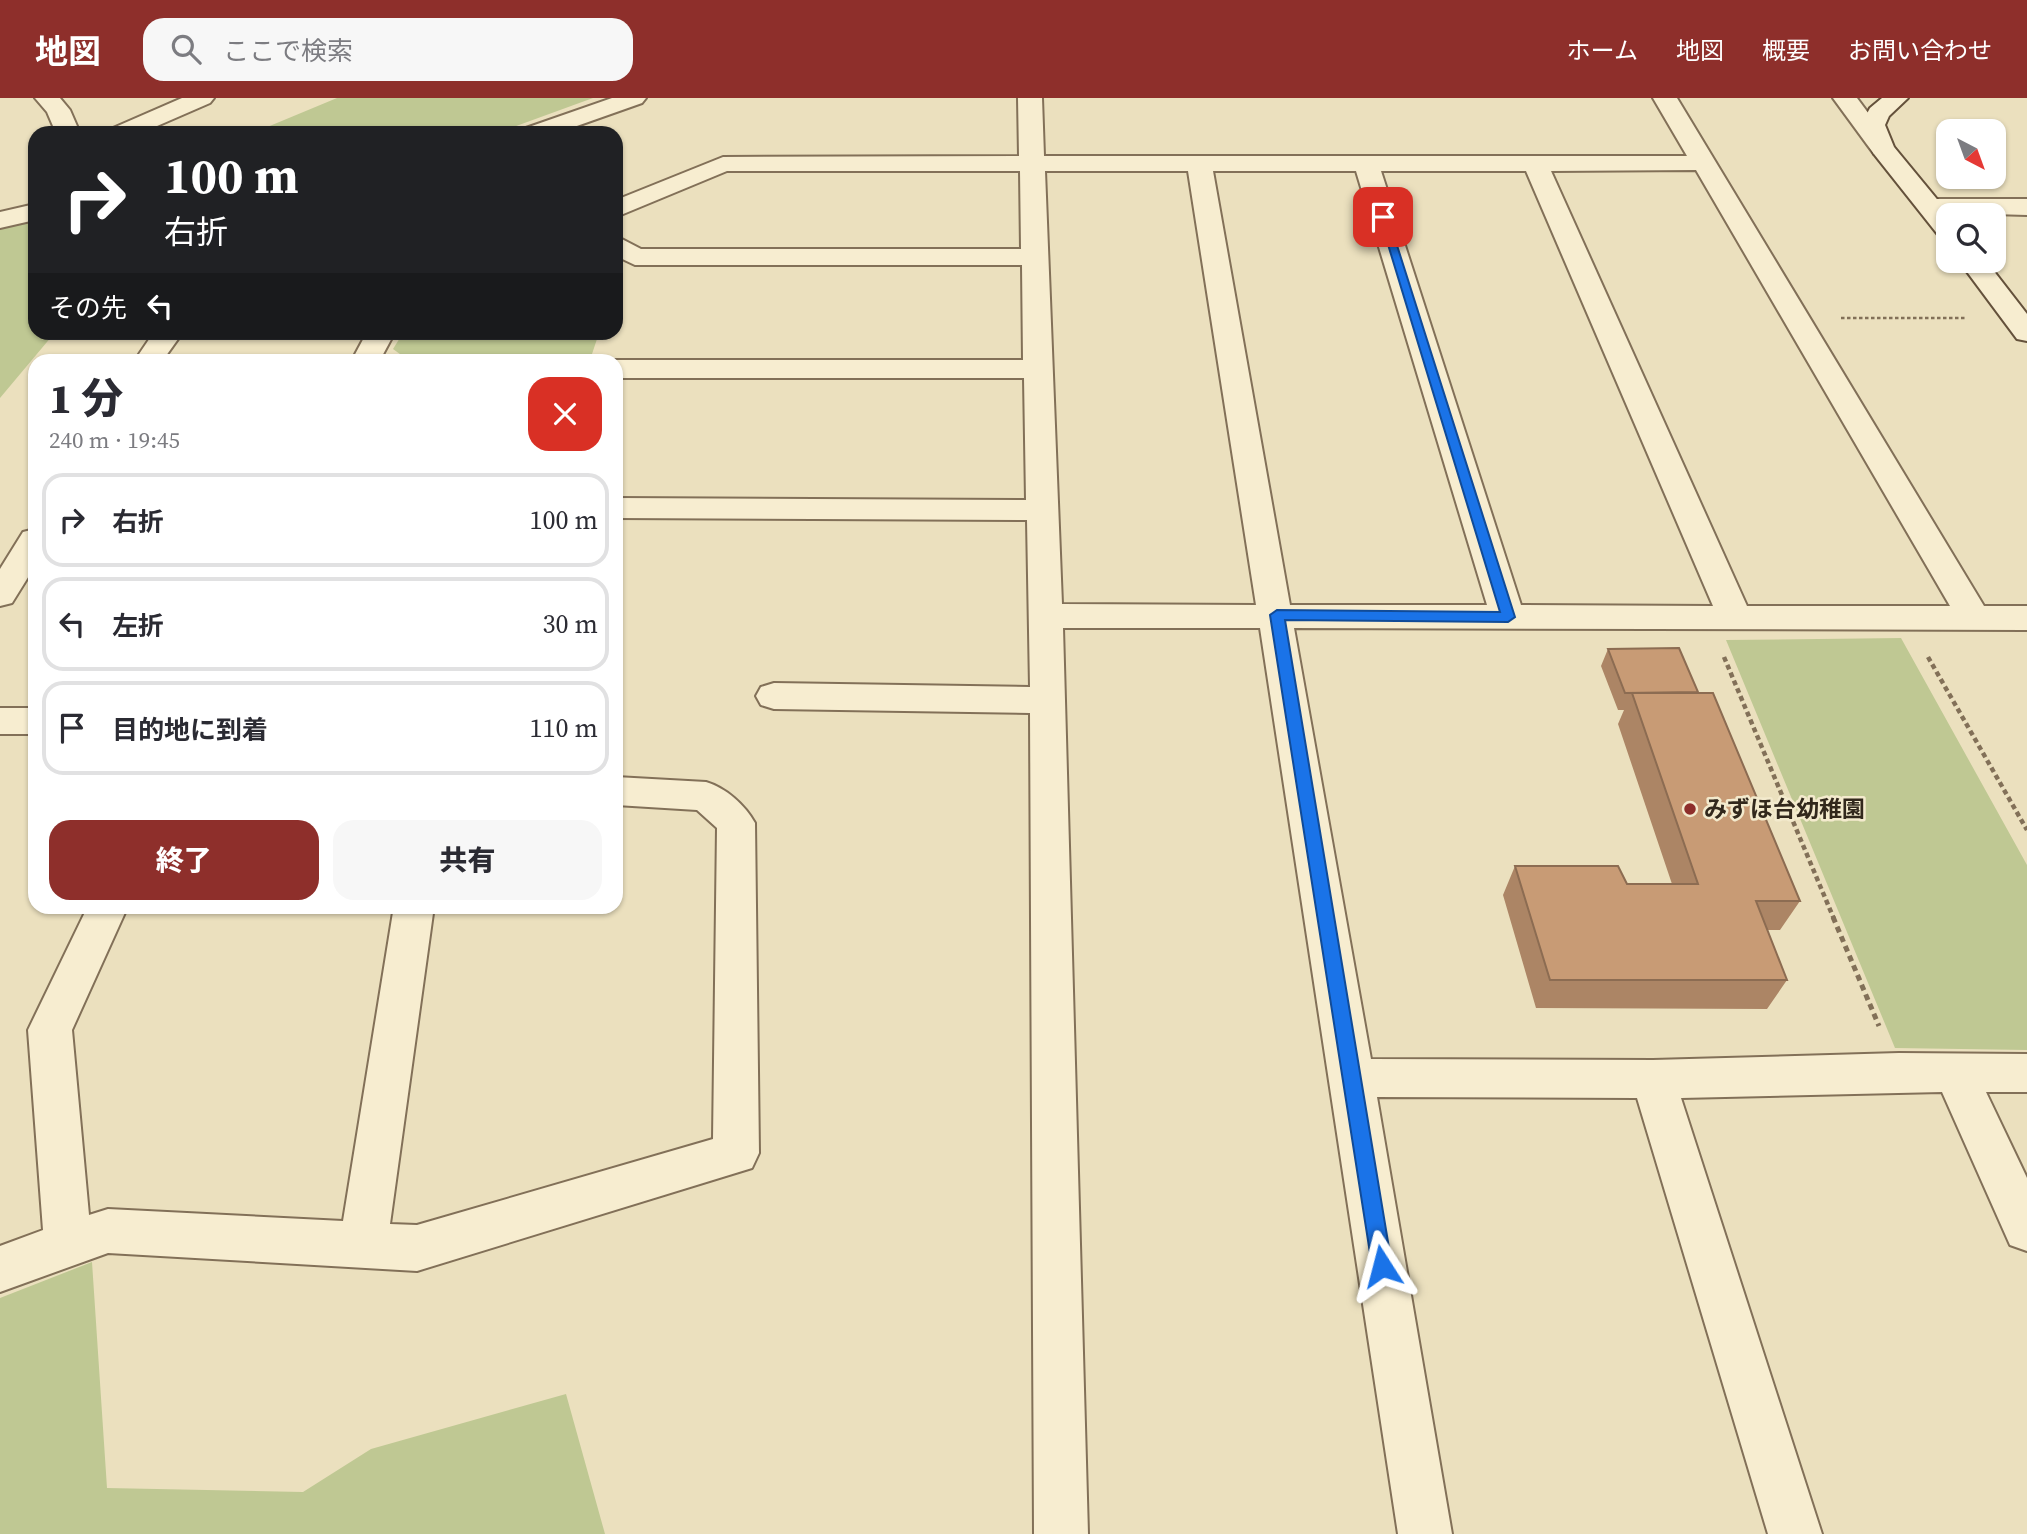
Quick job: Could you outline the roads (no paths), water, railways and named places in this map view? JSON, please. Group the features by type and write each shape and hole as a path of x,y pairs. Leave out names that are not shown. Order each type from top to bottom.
{"street":[{"path":"47,98 58,110 65,126"},
{"path":"137,126 202,98"},
{"path":"554,126 634,98"},
{"path":"1030,98 1048,700 1061,1534"},
{"path":"1665,98 1974,618"},
{"path":"1845,98 1936,215"},
{"path":"1883,149 1873,125 1878,113 1896,98"},
{"path":"1199,163 1277,615 1425,1534"},
{"path":"623,206 723,164 1704,163"},
{"path":"1366,164 1508,617"},
{"path":"1536,164 1735,618"},
{"path":"1930,207 2027,207"},
{"path":"0,220 28,214"},
{"path":"623,249 635,257 1035,257"},
{"path":"1981,273 2021,325"},
{"path":"623,369 1037,369"},
{"path":"623,508 1042,510"},
{"path":"0,595 28,551"},
{"path":"1045,616 2027,618"},
{"path":"774,696 1048,700"},
{"path":"0,721 28,721"},
{"path":"0,1269 108,1231 417,1248 736,1153 736,823 706,796 623,790"},
{"path":"68,1244 50,1030 104,914"},
{"path":"363,1246 413,914"},
{"path":"1352,1078 1653,1079 1899,1072 2027,1073"},
{"path":"1955,1072 2027,1229"},
{"path":"1653,1079 1795,1534"}],"place":[{"name":"みずほ台幼稚園","path":"1690,809"}]}
